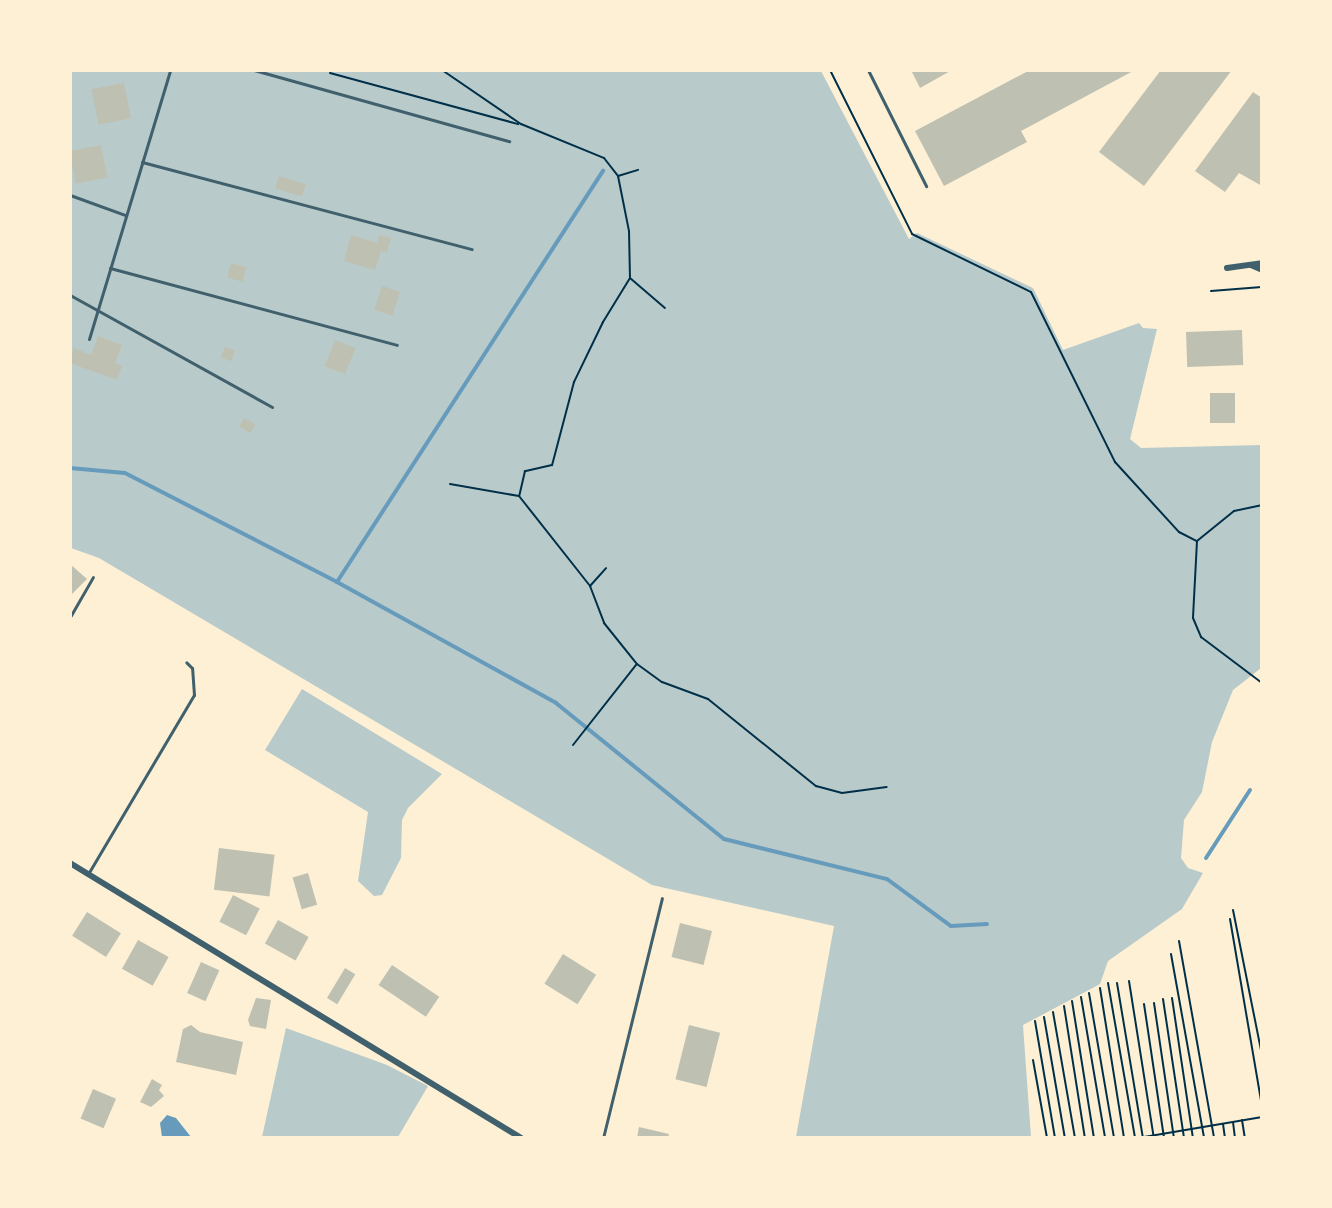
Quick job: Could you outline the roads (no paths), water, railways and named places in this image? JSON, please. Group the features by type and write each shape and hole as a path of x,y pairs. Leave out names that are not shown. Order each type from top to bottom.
{"street":[{"path":"1227,268 1262,263"},
{"path":"1251,264 1262,270"},
{"path":"70,863 521,1137"}],"lane":[{"path":"89,339 170,70"},
{"path":"254,70 509,141"},
{"path":"868,70 926,186"},
{"path":"142,162 472,249"},
{"path":"70,195 126,215"},
{"path":"110,268 397,345"},
{"path":"70,295 272,407"},
{"path":"70,617 93,577"},
{"path":"88,874 194,695 192,668 186,662"},
{"path":"603,1137 662,898"}],"water":[{"path":"167,1115 176,1118 191,1137 162,1137 160,1123"}],"waterway":[{"path":"337,582 603,171"},
{"path":"70,468 125,473 337,582 556,703 724,839 887,879 951,926 987,924"},
{"path":"1206,858 1250,790"}]}
